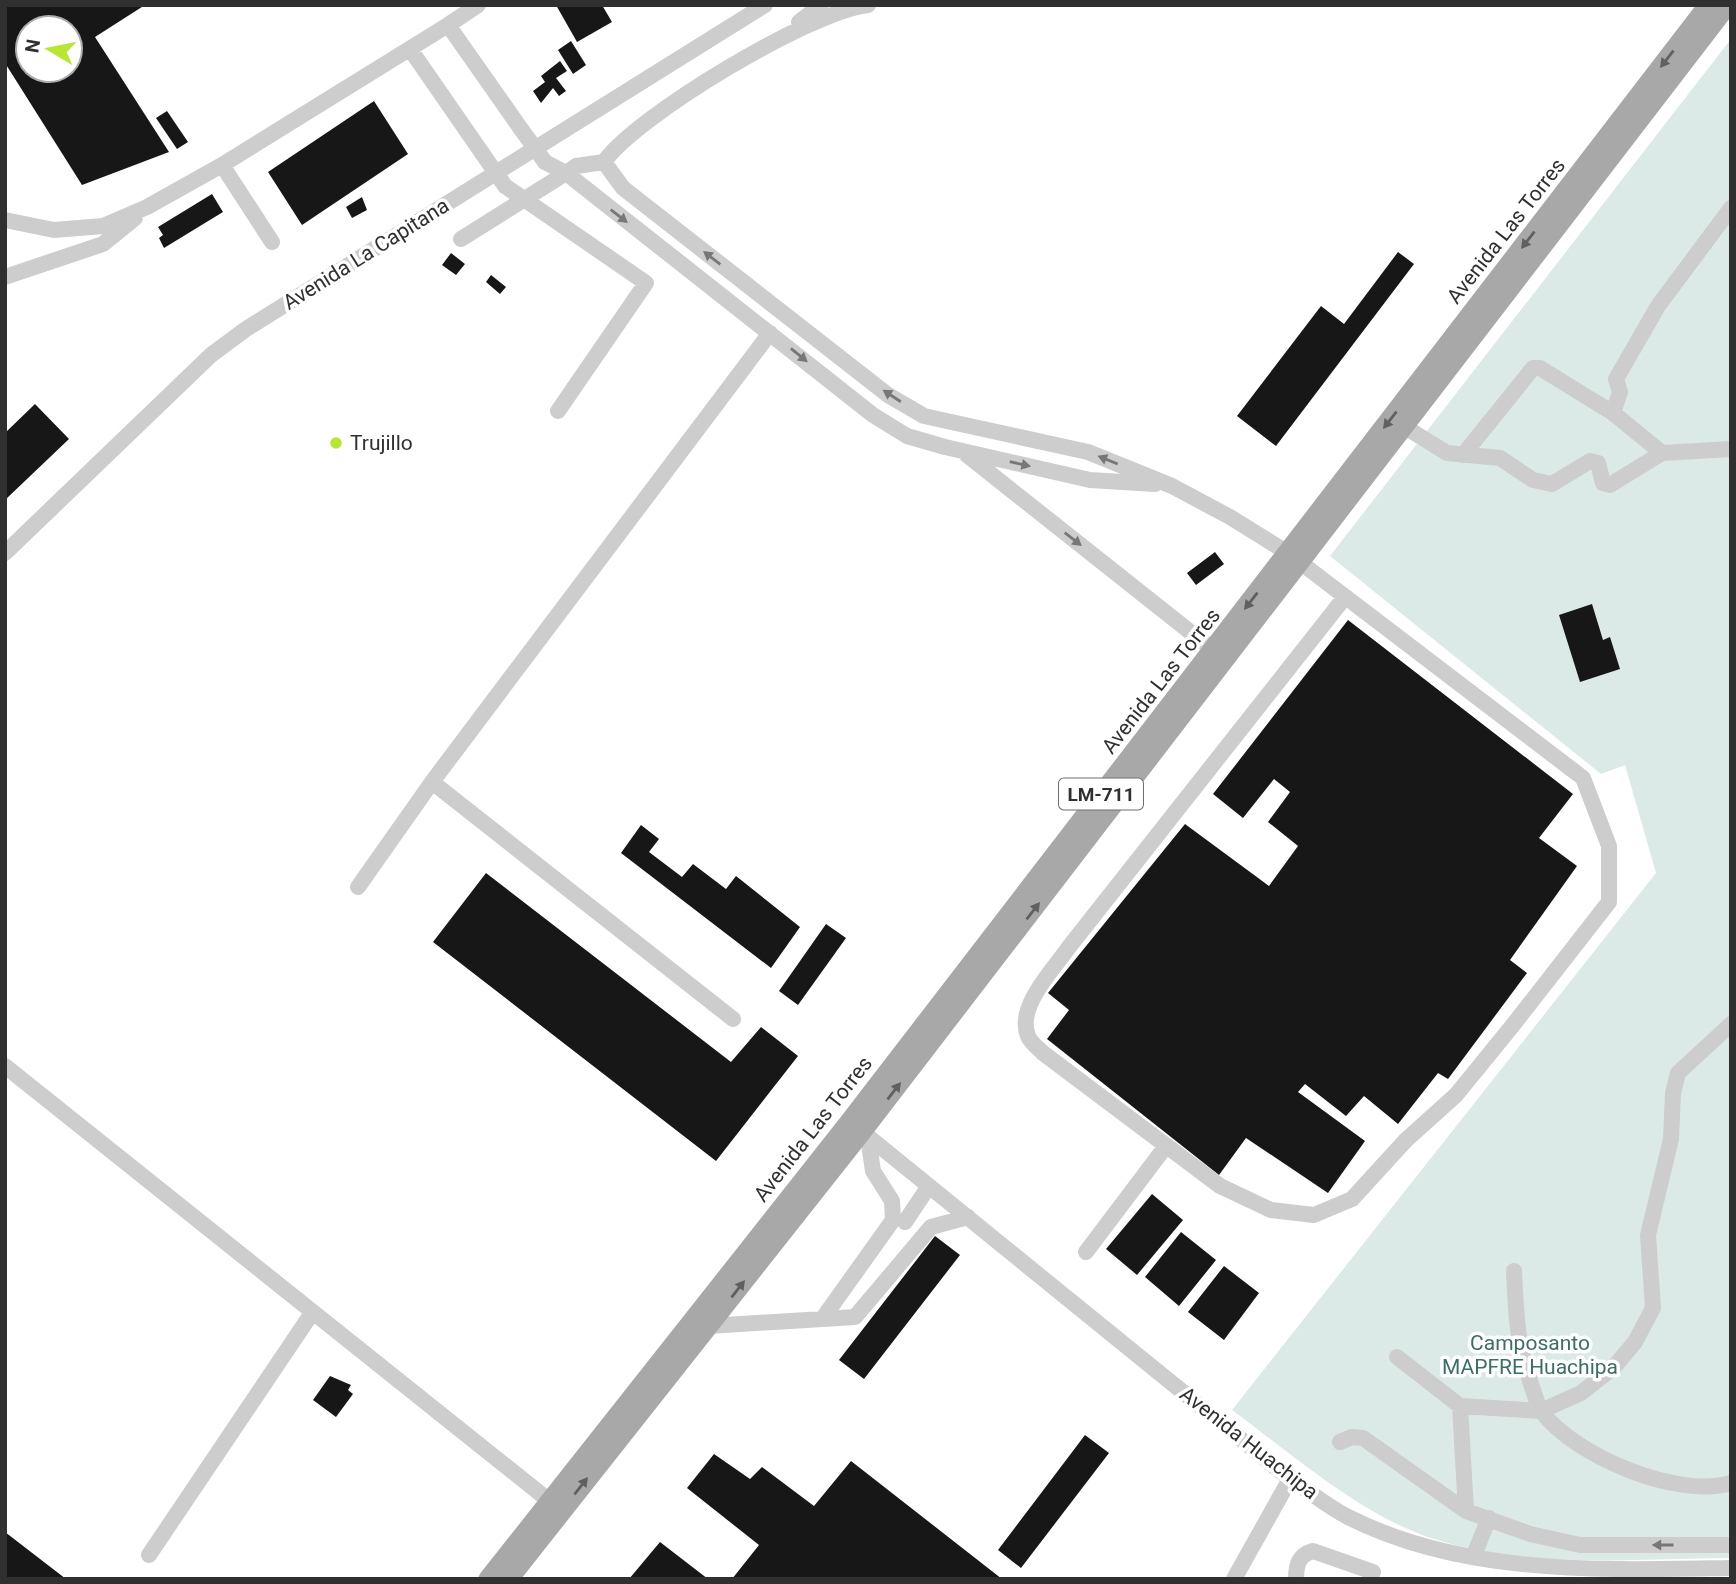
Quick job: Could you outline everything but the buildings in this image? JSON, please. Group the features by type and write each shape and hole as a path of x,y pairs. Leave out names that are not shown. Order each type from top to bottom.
{"main road":[{"name":"Avenida Las Torres","path":"488,1579 555,1506 709,1326 1294,558 1709,5"},
{"name":"Avenida Las Torres","path":"509,1579 555,1506 860,1130 1213,650 1405,427 1728,5"}],"street":[{"path":"5,220 54,230 103,226 147,207 222,165 478,5"},
{"name":"Avenida La Capitana","path":"5,553 211,355 246,329 765,5"},
{"path":"461,239 576,166 604,162 615,145 643,123 781,37 821,5"},
{"path":"781,37 830,14 868,5"},
{"path":"448,25 545,162 566,173 873,415 907,436 962,451 1090,480 1172,486"},
{"path":"410,49 505,187 646,284 558,411"},
{"path":"604,162 623,188 888,395 924,416 1088,452 1172,486 1294,558 1583,778 1609,846 1609,902 1456,1095 1406,1140 1352,1199 1314,1215 1271,1210 1220,1186 1043,1053 1028,1038 1025,1021 1033,998 1069,947 1345,597"},
{"path":"222,165 272,242"},
{"path":"5,277 103,244 147,207"},
{"path":"1613,413 1619,392 1616,379 1640,335 1691,258 1731,208"},
{"path":"358,887 432,782 770,333"},
{"path":"1463,455 1533,368 1539,368 1613,413 1662,453"},
{"path":"1405,427 1447,453 1500,458 1534,480 1552,484 1566,478 1581,466 1595,461 1603,483 1610,485 1662,453 1673,450 1731,449"},
{"path":"962,451 1213,650"},
{"path":"432,782 733,1019"},
{"path":"1396,1357 1460,1406 1541,1411 1581,1393 1614,1367 1635,1342 1653,1308 1648,1235 1671,1139 1673,1093 1678,1073 1731,1024"},
{"path":"5,1066 555,1506"},
{"path":"860,1130 873,1171 900,1217 922,1235"},
{"name":"Avenida Huachipa","path":"860,1130 1290,1479 1348,1517 1430,1547 1527,1564 1621,1569 1731,1568"},
{"path":"1086,1252 1166,1146"},
{"path":"823,1318 889,1229 929,1186"},
{"path":"709,1326 823,1318 847,1319 862,1313 922,1235 943,1222 968,1217"},
{"path":"1514,1271 1517,1341 1541,1411 1570,1438 1597,1456 1629,1471 1667,1481 1719,1487 1731,1483"},
{"path":"149,1555 312,1313"},
{"path":"1460,1406 1466,1511"},
{"path":"1340,1442 1352,1437 1363,1438 1466,1511 1530,1534 1580,1545 1731,1545"},
{"path":"1234,1579 1290,1479"},
{"path":"1474,1555 1489,1518"},
{"path":"1296,1579 1298,1561 1313,1550 1373,1572"},
{"path":"1242,1561 1247,1579"}],"green space":[{"name":"Camposanto MAPFRE Huachipa","path":"1731,39 1731,1558 1581,1560 1507,1555 1434,1539 1381,1516 1329,1483 1232,1410 1656,873 1625,765 1601,774 1330,556"}],"place":[{"name":"Trujillo","path":"336,443"}]}
